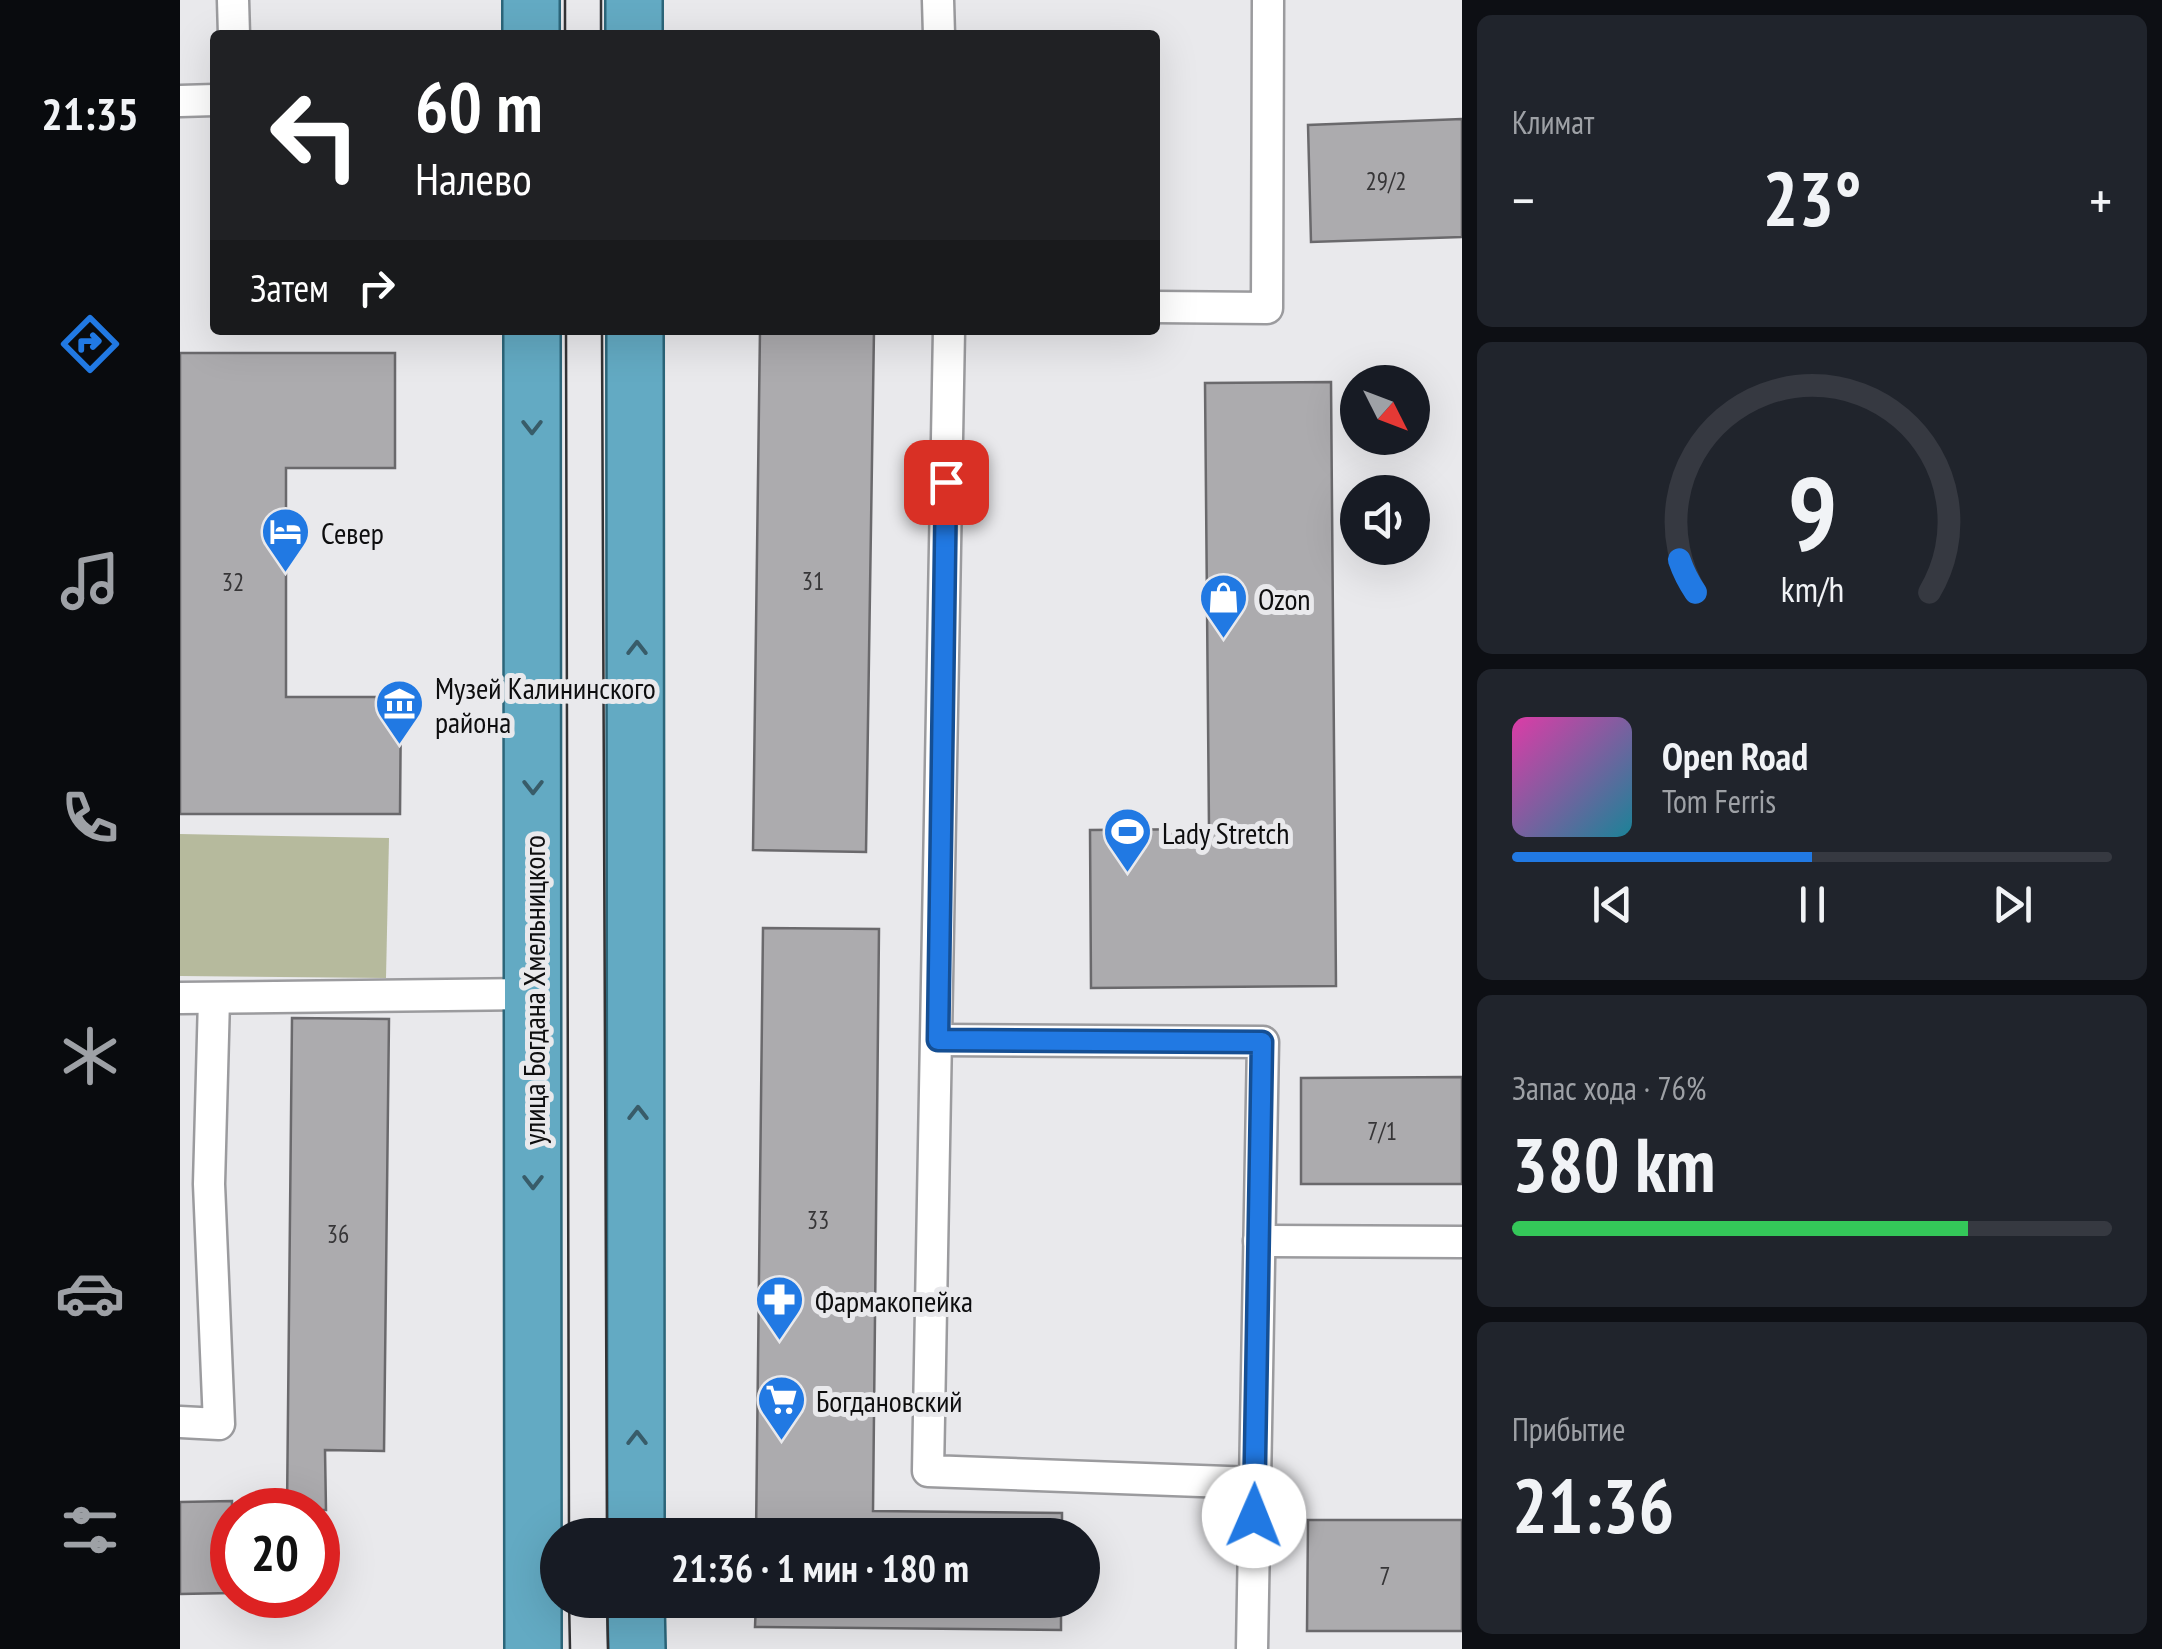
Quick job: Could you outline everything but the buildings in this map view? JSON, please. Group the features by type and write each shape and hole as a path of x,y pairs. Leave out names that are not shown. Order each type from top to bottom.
{"highway":[{"path":"531,0 532,30"},
{"path":"634,0 634,30"},
{"name":"улица Богдана Хмельницкого","path":"532,335 533,1649"},
{"path":"635,335 636,1518"},
{"path":"636,1618 636,1649"}],"lane":[{"path":"233,0 234,30"},
{"path":"938,0 939,30"},
{"path":"1160,307 1267,308 1268,0"},
{"path":"180,101 210,100"},
{"path":"949,335 928,1471 1255,1483"},
{"path":"180,998 533,994"},
{"path":"180,1422 219,1424 210,1184 214,998"},
{"path":"938,1040 1262,1042 1252,1649"},
{"path":"1259,1241 1462,1242"}],"green space":[{"path":"180,834 389,838 386,978 180,976"}],"tram line":[{"path":"565,0 565,30"},
{"path":"601,0 601,30"},
{"path":"566,335 569,1518"},
{"path":"602,335 607,1518"},
{"path":"569,1618 570,1649"},
{"path":"607,1618 608,1649"}],"place":[{"name":"Север","path":"286,574"},
{"name":"Ozon","path":"1223,640"},
{"name":"Музей Калининского района","path":"400,746"},
{"name":"Lady Stretch","path":"1127,874"},
{"name":"Фармакопейка","path":"780,1342"},
{"name":"Богдановский","path":"781,1442"}],"route":[{"path":"946,482 938,1040 1262,1042 1254,1516"}]}
